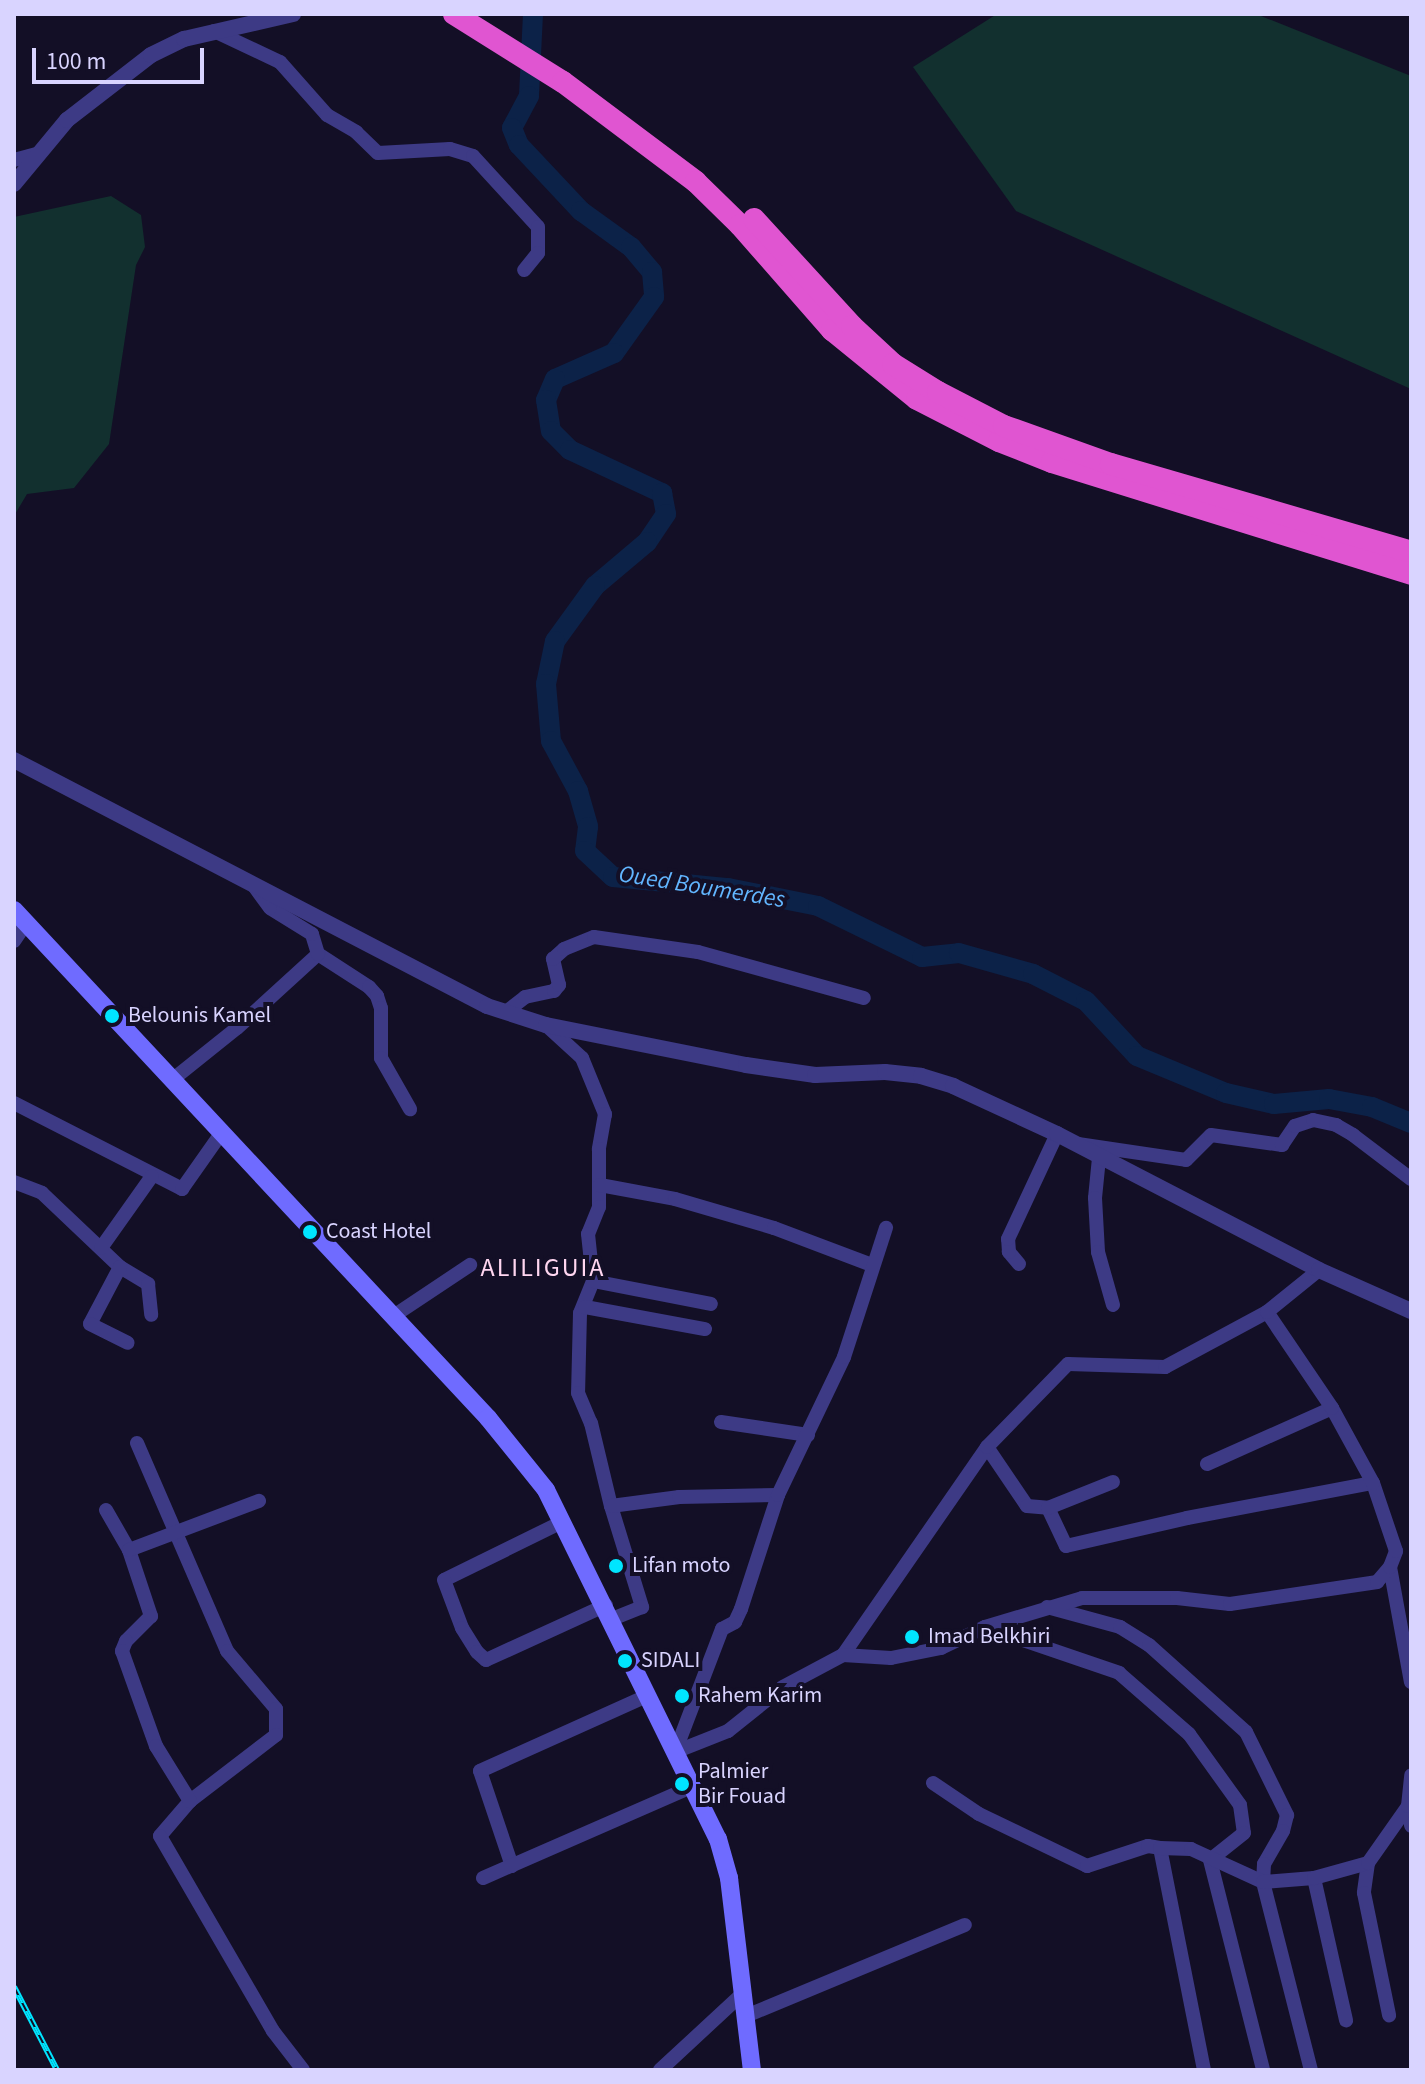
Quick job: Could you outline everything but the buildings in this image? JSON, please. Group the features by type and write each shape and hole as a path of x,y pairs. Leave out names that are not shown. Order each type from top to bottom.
{"highway":[{"path":"454,14 520,48"},
{"path":"473,14 687,156 749,214 852,326 893,364 938,392 1004,426 1082,454 1411,552"},
{"path":"549,66 696,182 740,225 832,330 917,399 999,441 1052,462 1411,574"}],"main road":[{"path":"20,916 488,1418 546,1490 609,1612 718,1839 729,1878 752,2070"}],"street":[{"path":"233,26 253,14"},
{"path":"14,184 67,120 123,73 184,39 293,14"},
{"path":"214,31 280,62 297,76 327,115 356,132 378,153 450,149 473,156 538,227 538,253 524,270"},
{"path":"14,160 36,154"},
{"path":"14,760 432,979 506,1012 546,1025 746,1065 815,1075 885,1072 921,1076 953,1086 1077,1144 1319,1270 1411,1311"},
{"path":"254,886 270,908 312,934 318,954 369,987 377,996 381,1008 381,1058 410,1109"},
{"path":"14,941 20,916"},
{"path":"506,1012 525,997 554,991 559,985 553,959 564,949 594,937 698,952 864,998"},
{"path":"172,1080 237,1028 318,954"},
{"path":"546,1025 582,1058 604,1103 599,1207 588,1234 593,1281 580,1313 578,1393 591,1423 611,1506 642,1607 609,1612 486,1660 462,1628 444,1580 562,1522"},
{"path":"14,1103 95,1141 152,1176 182,1189 222,1132"},
{"path":"1077,1144 1186,1160 1211,1135 1282,1145 1295,1126 1313,1120 1336,1125 1353,1135 1411,1179"},
{"path":"1019,1264 1009,1252 1008,1239 1057,1134"},
{"path":"1099,1158 1095,1198 1098,1252 1113,1305"},
{"path":"101,1248 152,1176"},
{"path":"14,1180 42,1193 120,1267 148,1284 151,1315"},
{"path":"600,1185 675,1199 774,1228 872,1265"},
{"path":"675,1752 722,1629 735,1622 741,1609 778,1495 844,1357 886,1228"},
{"path":"392,1317 470,1265"},
{"path":"120,1267 90,1324 128,1343"},
{"path":"675,1752 728,1731 783,1687 843,1655 987,1447 1068,1364 1165,1367 1267,1312 1319,1270"},
{"path":"593,1281 711,1304"},
{"path":"585,1307 705,1329"},
{"path":"843,1655 891,1658 941,1648 985,1627 1082,1598 1177,1598 1230,1604 1377,1582 1390,1567 1396,1551 1373,1483 1332,1408 1267,1312"},
{"path":"1207,1464 1332,1408"},
{"path":"721,1422 808,1435"},
{"path":"137,1443 227,1651 276,1709 276,1735 190,1801 160,1836 273,2031 303,2070"},
{"path":"987,1447 1027,1506 1048,1508 1113,1482"},
{"path":"1048,1508 1066,1546 1187,1518 1373,1483"},
{"path":"611,1506 679,1497 778,1495"},
{"path":"129,1550 259,1501"},
{"path":"106,1510 129,1550 151,1616 126,1641 122,1651 156,1746 190,1801"},
{"path":"1390,1567 1411,1682"},
{"path":"1046,1607 1120,1627 1149,1645 1246,1732 1287,1815 1283,1831 1264,1864 1263,1882 1311,2070"},
{"path":"985,1627 1119,1673 1189,1734 1240,1805 1244,1833 1210,1860"},
{"path":"512,1866 480,1771 647,1696"},
{"path":"1411,1775 1408,1806 1411,1826"},
{"path":"933,1783 979,1814 1087,1866 1148,1846 1191,1849 1263,1882 1314,1878 1368,1863"},
{"path":"483,1878 691,1787"},
{"path":"1389,2015 1364,1893 1368,1863 1408,1806"},
{"path":"1160,1848 1204,2070"},
{"path":"1210,1860 1263,2070"},
{"path":"1314,1878 1346,2020"},
{"path":"746,2016 965,1925"},
{"path":"660,2070 742,1994"}],"green space":[{"path":"997,14 1256,14 1411,76 1411,389 1016,211 913,67"},
{"path":"111,196 141,215 145,247 136,265 109,444 74,488 27,494 14,516 14,217"}],"waterway":[{"name":"Oued Boumerdes","path":"533,14 529,96 512,128 519,145 581,211 631,247 652,272 654,297 614,353 555,379 546,400 551,431 570,450 662,493 666,514 647,542 595,586 555,641 546,684 551,741 578,791 588,827 585,851 613,877 728,888 818,906 922,957 959,953 1033,974 1086,1001 1137,1056 1226,1093 1274,1104 1329,1099 1372,1107 1411,1123"}],"railway":[{"path":"14,1987 57,2070"}],"place":[{"name":"Belounis Kamel","path":"112,1016"},
{"name":"Coast Hotel","path":"310,1232"},
{"name":"Lifan moto","path":"616,1566"},
{"name":"Imad Belkhiri","path":"912,1637"},
{"name":"SIDALI","path":"625,1661"},
{"name":"Rahem Karim","path":"682,1696"},
{"name":"Palmier Bir Fouad","path":"682,1784"}],"district":[{"name":"ALILIGUIA","path":"543,1268"}]}
